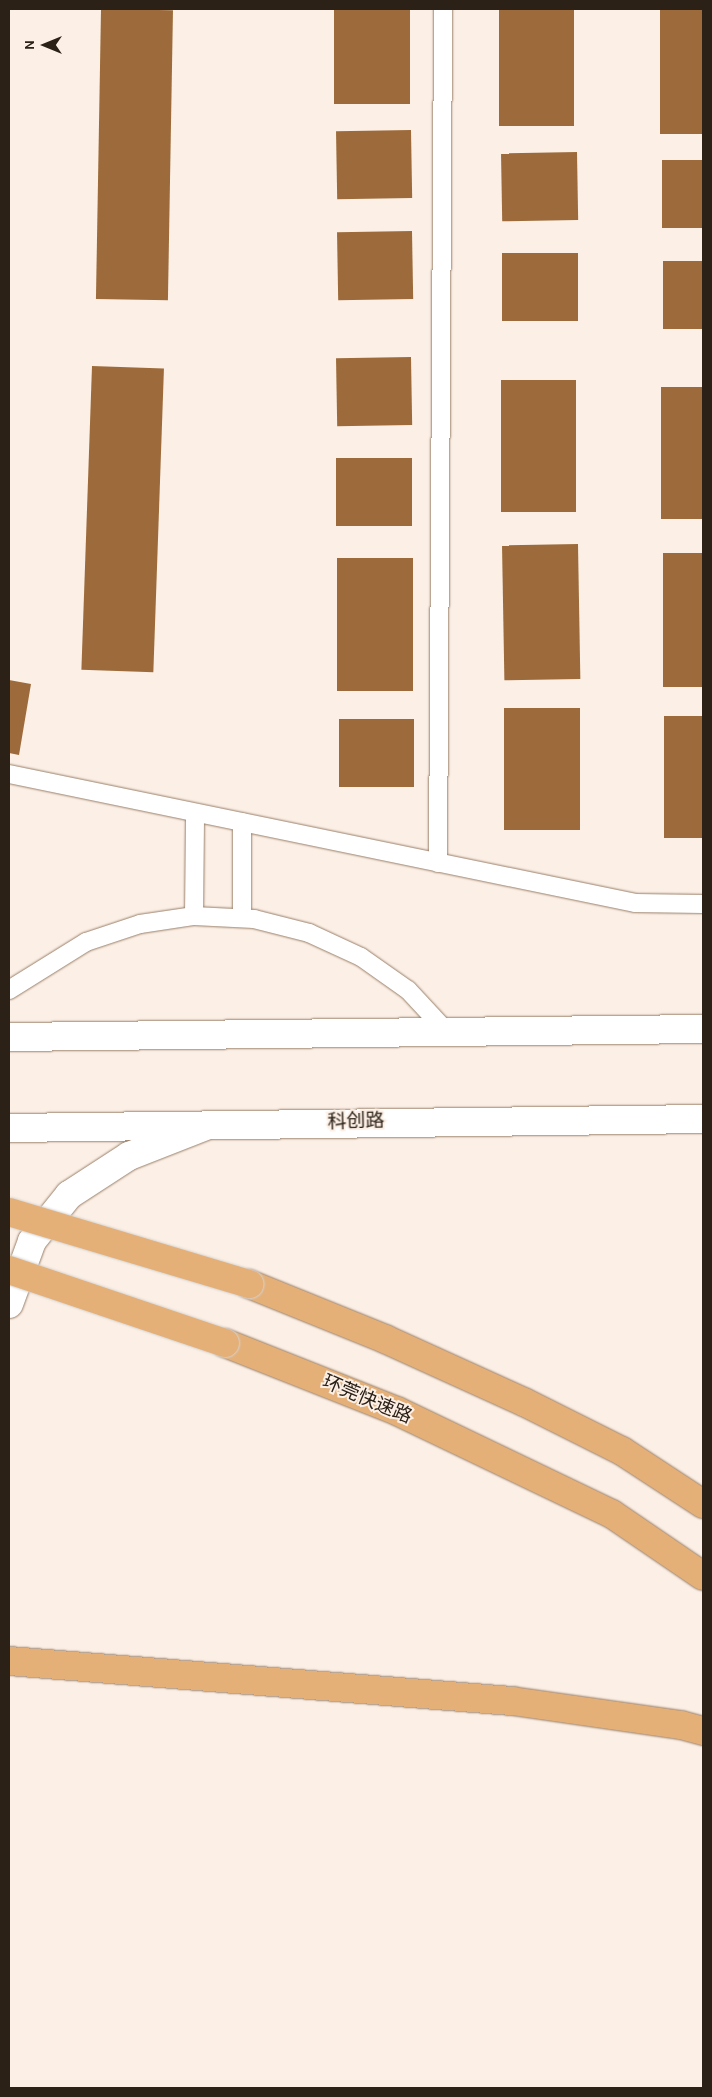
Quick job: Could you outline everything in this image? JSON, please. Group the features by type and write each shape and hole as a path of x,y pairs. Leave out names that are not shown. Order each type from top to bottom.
{"highway":[{"path":"9,1212 249,1284 385,1339 524,1402 622,1451 703,1504"},
{"name":"环莞快速路","path":"9,1270 225,1343 397,1411 603,1509 703,1576"},
{"path":"9,1661 512,1701 681,1725 703,1731"}],"main road":[{"path":"9,1037 703,1029"},
{"name":"科创路","path":"9,1128 703,1119"},
{"path":"9,1304 32,1241 69,1195 129,1156 211,1125"}],"lane":[{"path":"438,862 443,9"},
{"path":"9,774 635,903 703,904"},
{"path":"194,916 195,812"},
{"path":"242,822 242,918"},
{"path":"9,990 86,942 140,924 194,916 242,918 309,932 361,956 408,990 447,1032"}],"building":[{"path":"101,9 173,10 168,300 96,299"},
{"path":"334,9 410,9 410,104 334,104"},
{"path":"499,9 574,9 574,126 499,126"},
{"path":"660,9 703,9 703,134 660,134"},
{"path":"411,130 412,198 337,199 336,131"},
{"path":"577,152 578,220 502,221 501,153"},
{"path":"662,160 703,160 703,228 662,228"},
{"path":"412,231 413,299 338,300 337,232"},
{"path":"502,253 578,253 578,321 502,321"},
{"path":"663,261 703,261 703,329 663,329"},
{"path":"411,357 412,425 337,426 336,358"},
{"path":"92,366 164,369 153,672 81,670"},
{"path":"501,380 576,380 576,512 501,512"},
{"path":"661,387 703,387 703,519 661,519"},
{"path":"336,458 412,458 412,526 336,526"},
{"path":"578,544 580,679 504,680 502,545"},
{"path":"663,553 703,553 703,687 663,687"},
{"path":"337,558 413,558 413,691 337,691"},
{"path":"9,680 31,684 19,755 9,753"},
{"path":"504,708 580,708 580,830 504,830"},
{"path":"664,716 703,716 703,838 664,838"},
{"path":"339,719 414,719 414,787 339,787"}]}
